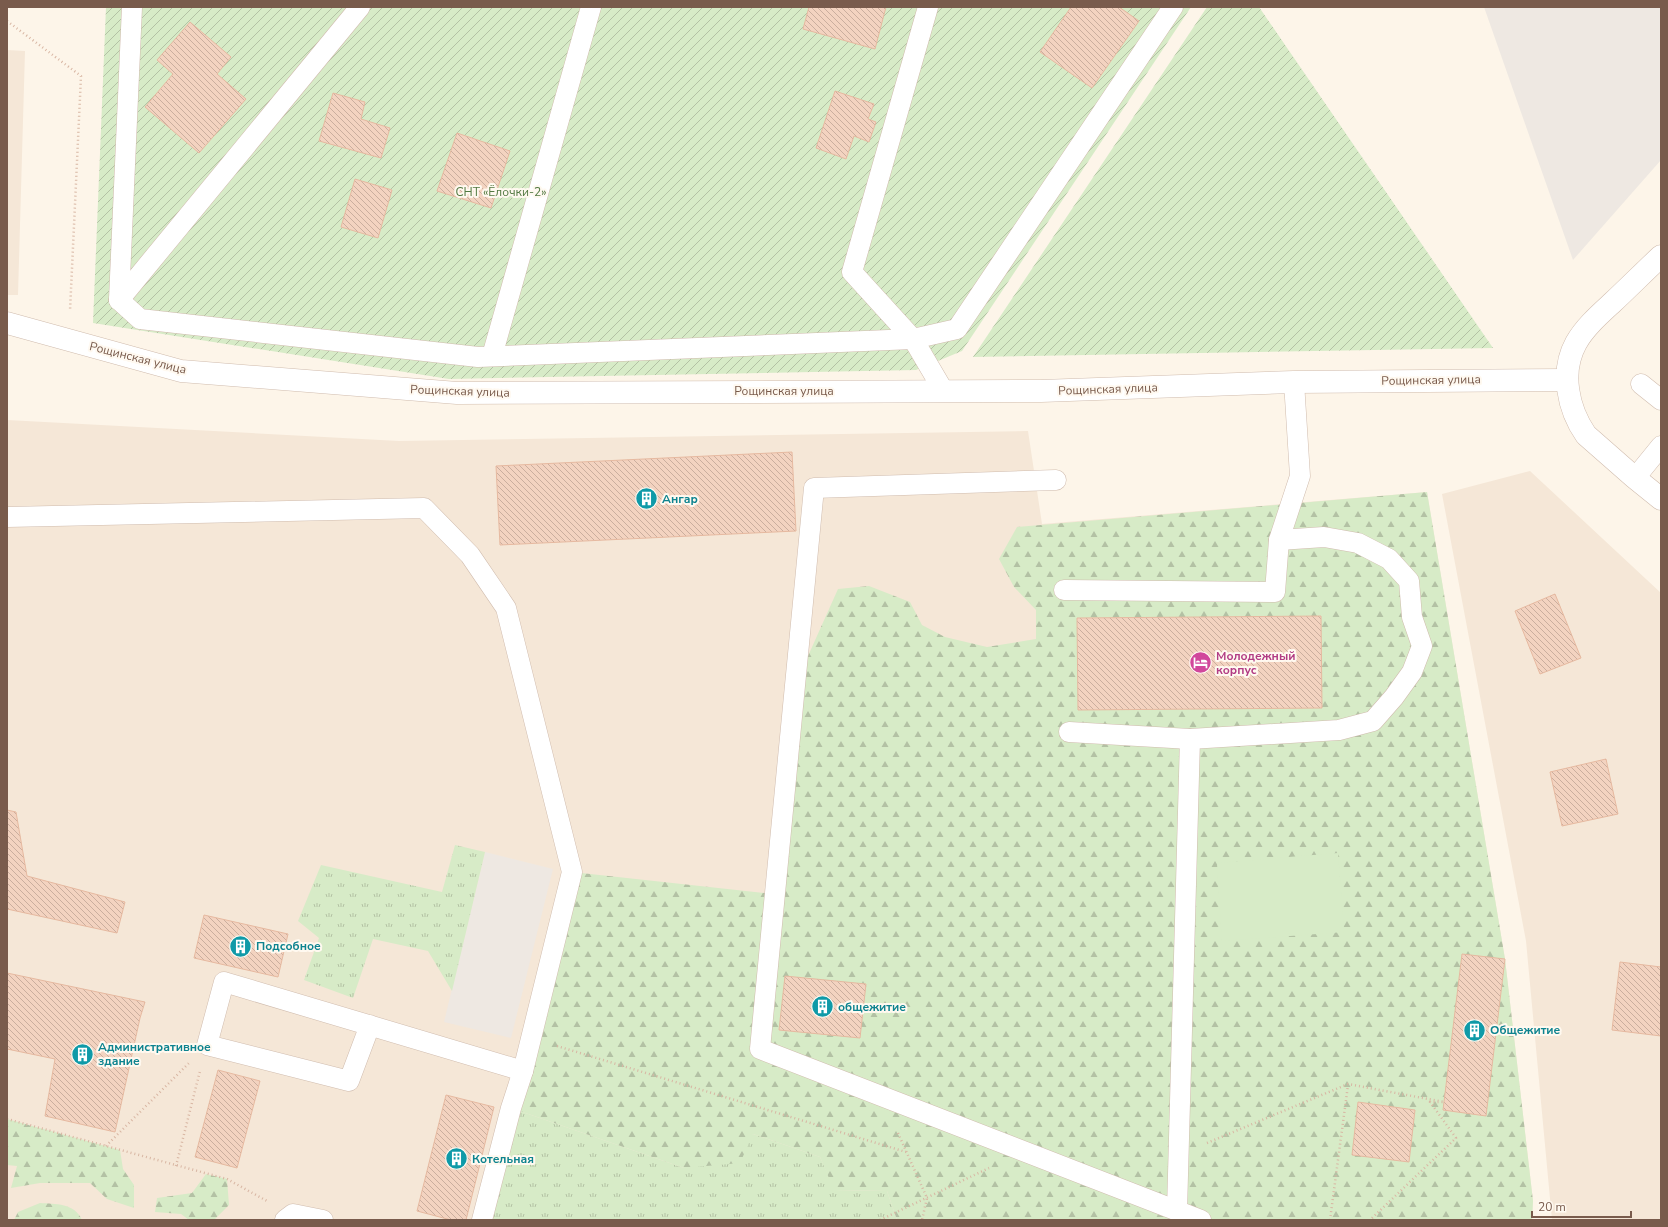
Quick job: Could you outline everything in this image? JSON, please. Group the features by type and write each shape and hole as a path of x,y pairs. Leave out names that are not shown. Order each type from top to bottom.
{"street":[{"path":"1661,256 1581,335 1575,344 1571,355 1568,366 1567,380 1571,406 1580,426 1595,444 1661,499"},
{"name":"Рощинская улица","path":"7,323 181,370 457,393 943,390 1041,391 1294,382 1567,380"}],"lane":[{"path":"119,300 132,7"},
{"path":"119,300 360,7"},
{"path":"492,356 591,7"},
{"path":"928,7 852,272 913,339 943,390"},
{"path":"119,300 140,319 470,356 913,339 957,329 1173,7"},
{"path":"1064,590 1275,592 1279,540 1300,476 1294,382"},
{"path":"1641,384 1661,400"},
{"path":"1635,478 1661,446"},
{"path":"1056,480 814,488 760,1049 1201,1220"},
{"path":"7,517 424,508 470,555 506,608 572,872 524,1071 511,1108 482,1220"},
{"path":"1069,732 1190,740 1339,730 1373,721 1394,697 1412,672 1422,646 1412,617 1409,581 1389,559 1358,543 1324,537 1279,540"},
{"path":"1177,1211 1190,740"},
{"path":"370,1025 349,1081 207,1045 224,982 370,1025 524,1071"},
{"path":"289,1217 323,1220"}],"path":[{"path":"7,21 81,76 71,310 67,340"},
{"path":"532,1038 906,1152"},
{"path":"105,1146 207,1045"},
{"path":"176,1166 207,1045"},
{"path":"1178,1155 1348,1084 1444,1102 1430,1102 1456,1138 1370,1220"},
{"path":"1330,1220 1348,1084"},
{"path":"881,1096 927,1198 922,1220"},
{"path":"7,1119 227,1179 289,1217"},
{"path":"880,1220 1024,1152"}],"shaded area":[{"path":"1484,7 1661,7 1661,160 1573,260"},
{"path":"7,50 25,51 18,295 7,295"},
{"path":"7,420 399,441 1028,431 1042,524 1427,492 1505,959 1533,1201 1532,1220 7,1220"},
{"path":"1530,471 1661,593 1661,1220 1552,1220 1526,941 1442,494"},
{"path":"485,852 553,869 511,1038 444,1022"}],"green space":[{"name":"СНТ «Ёлочки-2»","path":"106,7 1191,7 962,351 916,370 449,379 93,323"},
{"path":"1207,7 1259,7 1493,348 973,357"},
{"path":"1427,492 1505,959 1533,1201 1532,1220 897,1220 887,1191 834,1190 820,1157 753,1134 740,1163 684,1168 511,1108 572,872 774,894 795,685 838,589 869,586 910,602 922,625 945,637 987,647 1036,639 1036,610 1014,587 999,559 1017,527"},
{"path":"455,845 485,852 452,991 428,951 373,939 353,998 304,980 319,938 298,921 321,865 442,892"},
{"path":"1338,853 1344,932 1222,941 1217,863"},
{"path":"511,1108 684,1168 753,1134 820,1157 835,1190 887,1191 897,1220 482,1220"},
{"path":"7,1119 120,1150 123,1169 134,1185 134,1208 107,1199 90,1183 40,1183 11,1188 17,1166 7,1165"},
{"path":"206,1174 227,1179 229,1205 215,1219 189,1220 181,1214 155,1212 157,1198 192,1193"},
{"path":"40,1203 58,1204 70,1207 79,1214 82,1220 14,1220 18,1212"}],"building":[{"path":"809,7 886,7 875,49 803,29"},
{"path":"1071,7 1119,7 1139,21 1092,88 1040,52"},
{"path":"190,22 231,57 217,74 246,99 199,153 145,107 173,74 157,60"},
{"path":"835,91 874,104 868,119 876,122 869,142 854,136 846,159 816,148"},
{"path":"333,93 365,102 361,119 390,128 381,158 319,141"},
{"path":"457,133 510,151 491,208 437,191"},
{"path":"355,179 392,190 378,238 341,227"},
{"name":"Ангар","path":"792,452 796,531 500,545 496,466"},
{"path":"1555,594 1581,658 1540,674 1515,611"},
{"name":"Молодежный корпус","path":"1321,616 1322,708 1078,710 1077,618"},
{"path":"1606,759 1618,814 1562,826 1550,772"},
{"path":"7,810 16,812 27,876 125,902 117,933 7,909"},
{"name":"Подсобное","path":"204,915 288,934 278,977 194,958"},
{"name":"Общежитие","path":"1462,954 1505,959 1486,1116 1443,1110"},
{"path":"1620,962 1661,967 1661,1036 1612,1030"},
{"name":"Административное здание","path":"7,973 145,1002 140,1018 115,1132 45,1116 55,1059 7,1049"},
{"name":"общежитие","path":"785,976 866,984 860,1038 779,1030"},
{"path":"218,1070 260,1081 237,1168 195,1157"},
{"name":"Котельная","path":"446,1095 494,1107 466,1220 451,1220 417,1211"},
{"path":"1358,1102 1415,1110 1409,1162 1352,1155"}],"place":[{"name":"Ангар","path":"646,499"},
{"name":"Молодежный корпус","path":"1200,663"},
{"name":"Подсобное","path":"241,946"},
{"name":"общежитие","path":"823,1007"},
{"name":"Общежитие","path":"1475,1030"},
{"name":"Административное здание","path":"82,1054"},
{"name":"Котельная","path":"456,1159"}]}
